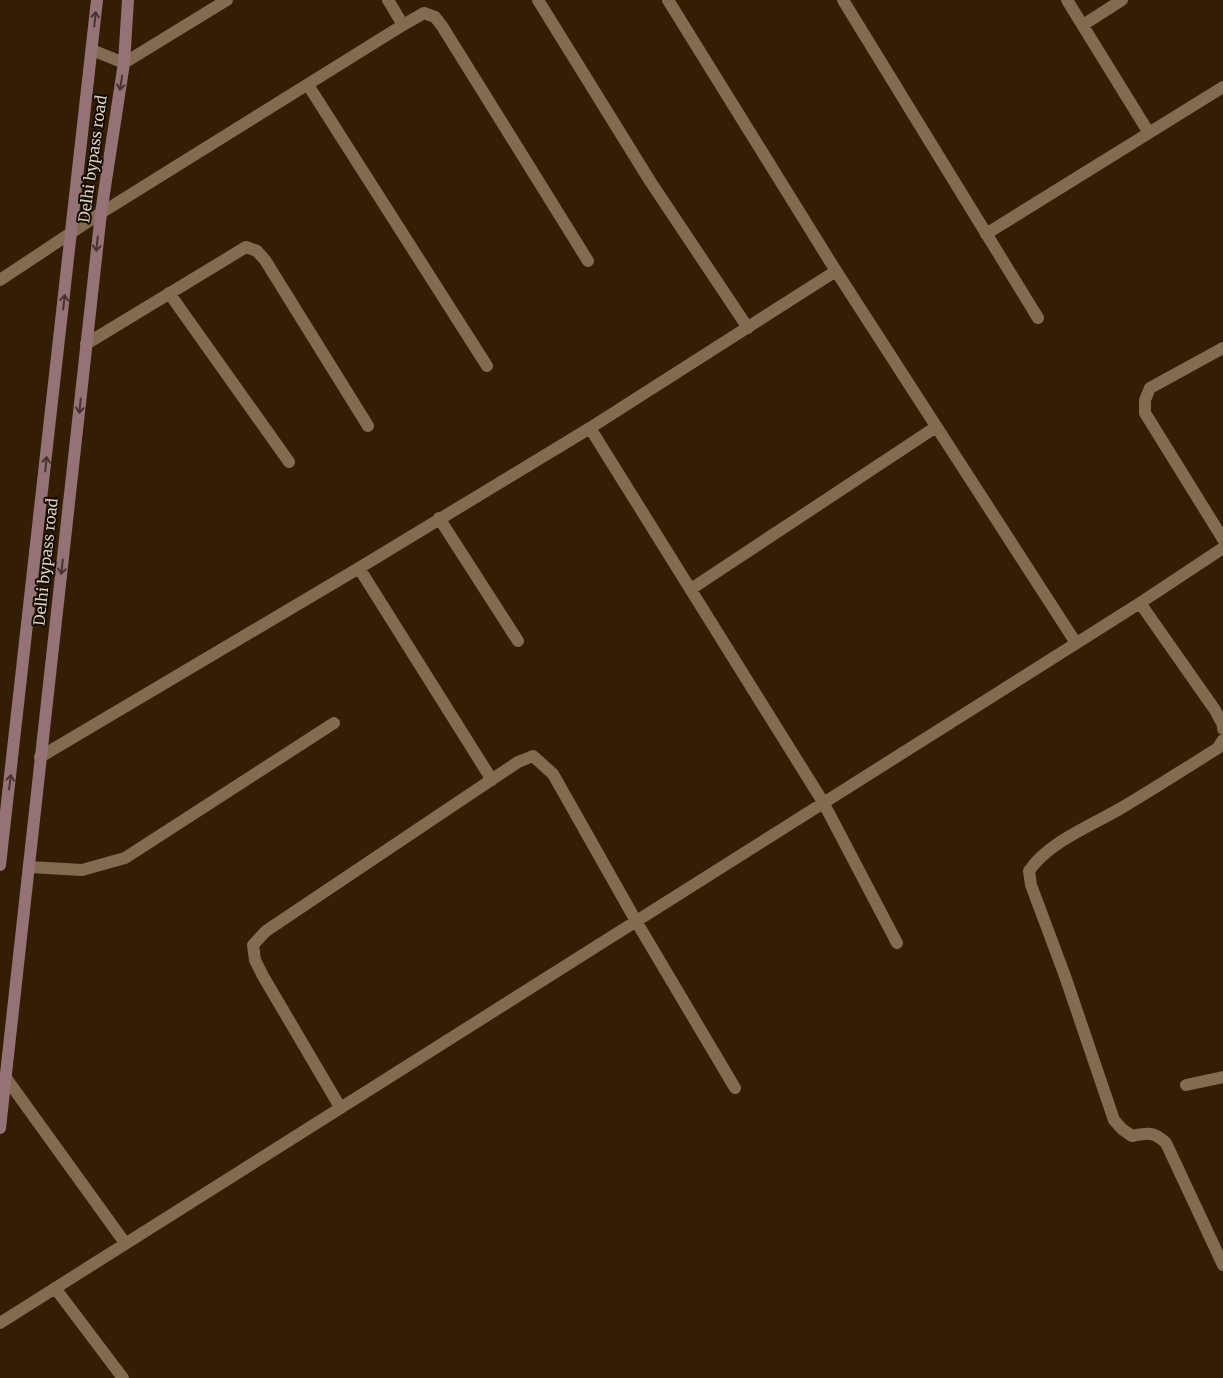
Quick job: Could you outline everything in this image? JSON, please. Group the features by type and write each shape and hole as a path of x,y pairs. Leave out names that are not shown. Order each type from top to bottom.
{"main road":[{"name":"Delhi bypass road","path":"0,865 97,0"},
{"name":"Delhi bypass road","path":"0,1128 101,213 124,62 128,0"}],"street":[{"path":"92,50 124,62 227,0"},
{"path":"388,0 403,25"},
{"path":"538,0 650,181 748,328"},
{"path":"668,0 836,271 1076,643"},
{"path":"843,0 1038,318"},
{"path":"1067,0 1149,133"},
{"path":"1084,25 1122,0"},
{"path":"0,280 101,213 424,13 435,17 442,26 588,260"},
{"path":"308,85 488,366"},
{"path":"986,234 1223,87"},
{"path":"86,344 246,247 257,251 265,260 368,426"},
{"path":"40,757 359,568 590,428 836,271"},
{"path":"169,293 289,462"},
{"path":"1223,348 1150,388 1145,400 1145,413 1223,539"},
{"path":"691,589 936,426"},
{"path":"590,428 824,802 897,943"},
{"path":"439,518 518,641"},
{"path":"0,1323 1140,603 1223,548"},
{"path":"359,568 492,780"},
{"path":"1140,603 1215,710 1223,725 1223,729"},
{"path":"29,867 82,870 125,858 334,723"},
{"path":"1223,740 1218,748 1124,807 1050,849 1036,860 1029,871 1031,885 1065,976 1114,1120 1132,1136 1146,1133 1158,1135 1166,1143 1223,1265"},
{"path":"340,1107 263,976 255,960 253,945 266,931 518,762 533,756 553,774 636,921 734,1088"},
{"path":"1186,1085 1223,1077"},
{"path":"6,1078 125,1244"},
{"path":"55,1288 122,1378"}]}
